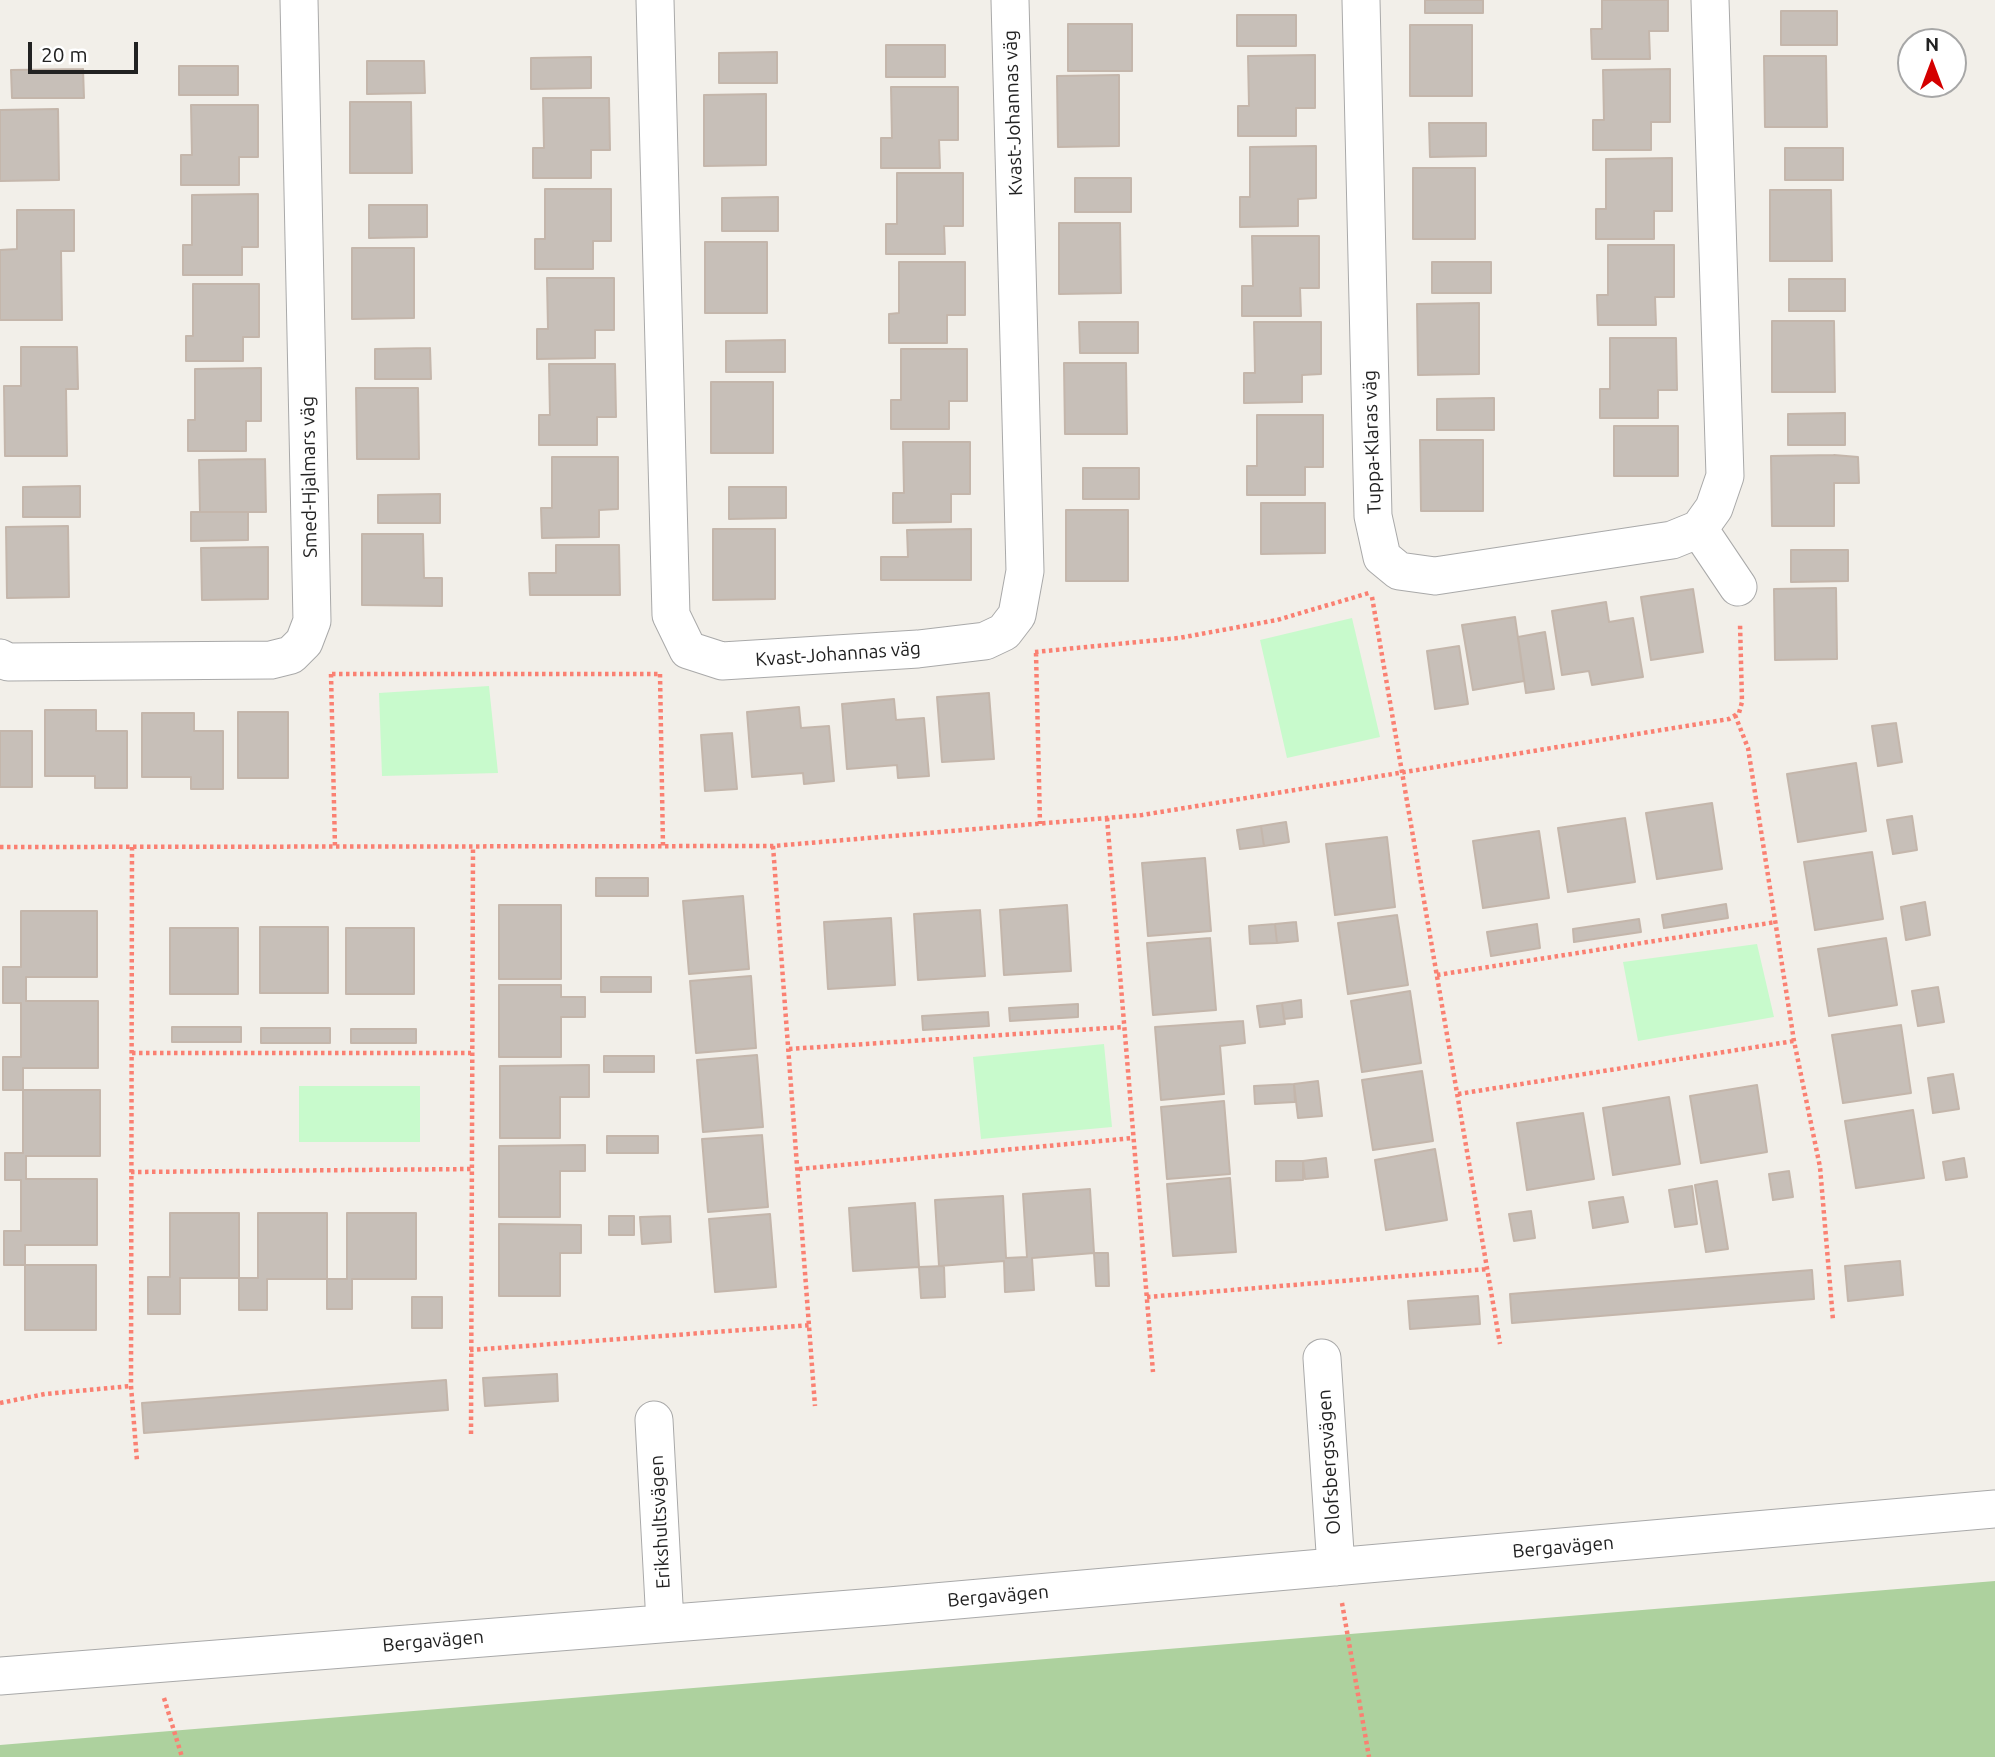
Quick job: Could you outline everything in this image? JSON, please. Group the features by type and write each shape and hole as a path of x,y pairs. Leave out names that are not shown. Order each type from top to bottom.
{"street":[{"name":"Smed-Hjalmars väg","path":"0,658 8,662 271,660 291,655 304,642 312,621 299,0"},
{"name":"Kvast-Johannas väg","path":"655,0 671,615 688,650 722,661 918,649 985,641 1004,632 1017,615 1026,571 1010,0"},
{"name":"Tuppa-Klaras väg","path":"1361,0 1373,502 1382,557 1399,571 1436,576 1672,540 1699,529"},
{"path":"1710,0 1725,476 1714,508 1699,529 1738,587"},
{"name":"Olofsbergsvägen","path":"1322,1358 1336,1567"},
{"name":"Erikshultsvägen","path":"654,1420 665,1623"},
{"name":"Bergavägen","path":"0,1676 1336,1567 1995,1509"}],"path":[{"path":"0,847 773,846 1107,818 1729,719 1735,715 1742,702 1738,587"},
{"path":"1040,824 1036,652 1179,638 1277,620 1371,593 1500,1344"},
{"path":"335,848 332,674 660,674 663,848"},
{"path":"1735,715 1748,748 1794,1041 1820,1167 1833,1320"},
{"path":"1107,818 1153,1372"},
{"path":"773,846 815,1406"},
{"path":"132,847 131,1386 137,1461"},
{"path":"471,1434 473,848"},
{"path":"1437,975 1776,922"},
{"path":"789,1049 1124,1027"},
{"path":"1458,1094 1794,1041"},
{"path":"132,1054 471,1054"},
{"path":"799,1169 1133,1138"},
{"path":"131,1172 471,1169"},
{"path":"1147,1297 1488,1269"},
{"path":"470,1350 811,1325"},
{"path":"0,1403 45,1394 131,1386"},
{"path":"1336,1567 1369,1757"},
{"path":"153,1664 182,1757"}],"green space":[{"path":"1352,618 1380,737 1287,758 1260,640"},
{"path":"489,686 498,773 382,776 379,693"},
{"path":"1757,944 1774,1017 1638,1041 1623,962"},
{"path":"1104,1044 1112,1127 981,1139 973,1057"},
{"path":"299,1086 420,1086 420,1142 299,1142"},
{"path":"1995,1581 1995,1757 0,1757 0,1745"}],"building":[{"path":"1425,0 1483,0 1483,13 1425,13"},
{"path":"1602,0 1668,0 1668,31 1649,31 1650,59 1592,59 1591,29 1602,29"},
{"path":"1781,11 1837,11 1837,45 1781,45"},
{"path":"1237,15 1296,15 1296,46 1237,46"},
{"path":"1068,24 1132,24 1132,71 1068,71"},
{"path":"1410,25 1472,25 1472,96 1410,96"},
{"path":"886,45 945,45 945,77 886,77"},
{"path":"777,52 777,83 719,83 719,53"},
{"path":"1315,55 1315,108 1296,108 1296,136 1238,136 1238,106 1249,106 1248,56"},
{"path":"1764,56 1826,56 1827,127 1765,127"},
{"path":"591,57 591,88 531,89 531,58"},
{"path":"367,61 424,61 425,93 367,94"},
{"path":"179,66 238,66 238,95 179,95"},
{"path":"83,69 84,98 12,98 11,70"},
{"path":"1670,69 1670,122 1651,122 1651,150 1593,150 1593,120 1604,120 1603,70"},
{"path":"1119,75 1119,146 1058,147 1057,76"},
{"path":"891,87 958,87 958,140 939,140 940,168 881,168 881,138 892,138"},
{"path":"766,94 766,165 704,166 704,95"},
{"path":"543,98 609,98 610,150 591,150 591,178 533,178 533,148 544,148"},
{"path":"350,102 411,102 412,173 350,173"},
{"path":"191,105 258,105 258,157 239,157 239,185 181,185 181,155 192,155"},
{"path":"58,109 59,180 0,181 0,110"},
{"path":"1429,123 1486,123 1486,156 1430,157"},
{"path":"1316,146 1316,198 1298,199 1298,226 1240,227 1240,197 1250,197 1250,147"},
{"path":"1785,148 1843,148 1843,180 1785,180"},
{"path":"1672,158 1672,211 1654,211 1654,239 1596,239 1596,209 1606,209 1606,159"},
{"path":"1413,168 1475,168 1475,239 1413,239"},
{"path":"897,173 963,173 963,226 944,226 945,254 886,254 886,224 897,224"},
{"path":"1075,178 1131,178 1131,212 1075,212"},
{"path":"545,189 611,189 611,241 593,241 593,269 535,269 535,239 545,239"},
{"path":"1770,190 1831,190 1832,261 1770,261"},
{"path":"258,194 258,247 242,247 242,275 183,275 183,245 192,245 192,195"},
{"path":"778,197 778,231 722,231 722,198"},
{"path":"369,205 427,205 427,237 369,238"},
{"path":"17,210 74,210 74,251 61,251 62,320 0,320 0,250 17,249"},
{"path":"1059,223 1120,223 1121,293 1059,294"},
{"path":"1252,236 1319,236 1319,288 1300,288 1301,316 1242,316 1242,286 1253,286"},
{"path":"705,242 767,242 767,313 705,313"},
{"path":"1608,245 1674,245 1674,297 1655,297 1656,325 1598,325 1597,295 1608,295"},
{"path":"352,248 414,248 414,318 352,319"},
{"path":"899,262 965,262 965,315 947,315 947,343 889,343 889,314 899,313"},
{"path":"1432,262 1491,262 1491,293 1432,293"},
{"path":"547,278 614,278 614,330 595,330 595,358 537,359 537,329 548,329"},
{"path":"1789,279 1845,279 1845,311 1789,311"},
{"path":"193,284 259,284 259,337 243,337 243,361 186,361 186,336 193,336"},
{"path":"1479,303 1479,374 1418,375 1417,304"},
{"path":"1772,321 1834,321 1835,392 1772,392"},
{"path":"1079,322 1138,322 1138,353 1080,353"},
{"path":"1254,322 1321,322 1321,374 1302,375 1302,402 1244,403 1244,373 1255,373"},
{"path":"1610,338 1676,338 1677,390 1658,390 1658,418 1600,418 1600,389 1610,389"},
{"path":"785,340 785,372 726,372 726,341"},
{"path":"21,347 77,347 78,389 66,389 67,456 5,456 4,386 21,386"},
{"path":"430,348 431,379 375,379 375,349"},
{"path":"901,349 967,349 967,401 949,401 949,429 891,429 891,400 901,400"},
{"path":"1064,363 1126,363 1127,434 1065,434"},
{"path":"549,364 615,364 616,417 597,417 597,445 539,445 539,415 550,415"},
{"path":"261,368 261,421 246,421 246,451 188,451 188,420 195,420 195,369"},
{"path":"711,382 773,382 773,453 711,453"},
{"path":"356,388 418,388 419,459 357,459"},
{"path":"1494,398 1494,430 1437,430 1437,399"},
{"path":"1845,413 1845,445 1788,445 1788,414"},
{"path":"1257,415 1323,415 1323,467 1305,467 1305,495 1247,495 1247,466 1257,466"},
{"path":"1614,426 1678,426 1678,476 1614,476"},
{"path":"1420,440 1483,440 1483,511 1421,511"},
{"path":"903,442 970,442 970,494 951,494 951,522 893,523 893,493 904,493"},
{"path":"1771,456 1858,457 1859,483 1834,483 1834,526 1772,526"},
{"path":"552,457 618,457 618,509 599,510 599,537 542,538 541,508 552,508"},
{"path":"265,459 266,512 200,512 199,460"},
{"path":"1083,468 1139,468 1139,499 1083,499"},
{"path":"80,486 80,517 23,517 23,487"},
{"path":"729,487 786,487 786,518 729,519"},
{"path":"440,494 440,523 378,523 378,495"},
{"path":"1261,503 1325,503 1325,553 1261,554"},
{"path":"1066,510 1128,510 1128,581 1066,581"},
{"path":"191,512 248,512 248,540 191,541"},
{"path":"68,526 69,597 7,598 6,527"},
{"path":"713,529 775,529 775,599 713,600"},
{"path":"971,529 971,580 881,580 881,557 908,557 907,530"},
{"path":"362,534 423,534 424,578 442,578 442,606 362,605"},
{"path":"556,545 619,545 620,595 530,595 529,573 556,573"},
{"path":"268,547 268,599 202,600 201,548"},
{"path":"1791,550 1848,550 1848,581 1791,582"},
{"path":"1836,588 1837,659 1775,660 1774,589"},
{"path":"1693,589 1703,652 1651,660 1641,597"},
{"path":"1606,602 1609,622 1633,618 1643,677 1592,685 1589,671 1562,675 1552,611"},
{"path":"1515,617 1524,681 1473,690 1462,625"},
{"path":"1545,632 1554,689 1526,693 1518,637"},
{"path":"1459,646 1468,704 1435,709 1427,651"},
{"path":"989,693 994,759 942,762 937,697"},
{"path":"894,699 896,720 924,718 929,776 898,778 897,765 847,769 842,704"},
{"path":"799,707 801,728 829,726 834,781 804,784 803,773 752,777 747,712"},
{"path":"45,710 96,710 96,731 127,731 127,788 95,788 95,776 45,776"},
{"path":"238,712 288,712 288,778 238,778"},
{"path":"142,713 194,713 194,731 223,731 223,789 191,789 191,777 142,777"},
{"path":"1896,723 1902,762 1878,766 1872,726"},
{"path":"0,731 32,731 32,787 0,787"},
{"path":"732,733 737,789 705,791 701,735"},
{"path":"1856,763 1866,831 1798,842 1787,774"},
{"path":"1712,803 1722,869 1657,879 1646,813"},
{"path":"1912,816 1917,850 1893,854 1887,820"},
{"path":"1625,818 1635,882 1568,892 1558,828"},
{"path":"1286,822 1289,842 1264,846 1261,826"},
{"path":"1261,826 1264,846 1240,849 1237,830"},
{"path":"1539,831 1549,898 1483,908 1473,841"},
{"path":"1387,837 1395,907 1335,915 1326,844"},
{"path":"1872,852 1883,919 1815,930 1804,862"},
{"path":"1205,858 1211,931 1148,936 1142,863"},
{"path":"596,878 648,878 648,896 596,896"},
{"path":"743,896 749,969 689,974 683,901"},
{"path":"1925,902 1930,935 1906,940 1901,907"},
{"path":"1726,904 1728,918 1664,928 1662,915"},
{"path":"499,905 561,905 561,979 499,979"},
{"path":"1067,905 1071,971 1004,975 1000,910"},
{"path":"980,910 985,976 918,980 914,914"},
{"path":"21,911 97,911 97,977 26,977 26,1001 98,1001 98,1068 23,1068 23,1090 3,1090 3,1057 21,1057 21,1003 3,1003 3,967 21,967"},
{"path":"1397,915 1408,985 1348,994 1338,923"},
{"path":"891,918 895,985 828,989 824,922"},
{"path":"1639,919 1641,932 1574,942 1573,929"},
{"path":"1296,922 1298,941 1277,943 1275,924"},
{"path":"1275,924 1277,943 1250,944 1249,926"},
{"path":"1537,924 1540,948 1491,956 1487,932"},
{"path":"260,927 328,927 328,993 260,993"},
{"path":"170,928 238,928 238,994 170,994"},
{"path":"346,928 414,928 414,994 346,994"},
{"path":"1210,938 1216,1010 1153,1015 1147,943"},
{"path":"1886,938 1897,1005 1829,1016 1818,949"},
{"path":"751,976 756,1048 696,1053 690,981"},
{"path":"601,977 651,977 651,992 601,992"},
{"path":"499,985 561,985 561,997 585,997 585,1017 561,1017 561,1057 499,1057"},
{"path":"1938,987 1944,1022 1918,1026 1912,991"},
{"path":"1410,991 1421,1063 1362,1072 1351,1001"},
{"path":"1301,1000 1302,1017 1284,1019 1282,1003"},
{"path":"1282,1003 1285,1024 1260,1027 1257,1006"},
{"path":"1078,1004 1078,1017 1010,1021 1009,1008"},
{"path":"988,1012 989,1026 923,1030 922,1016"},
{"path":"1243,1021 1245,1043 1220,1046 1224,1094 1161,1100 1155,1027"},
{"path":"1901,1025 1911,1093 1843,1103 1832,1035"},
{"path":"172,1027 241,1027 241,1042 172,1042"},
{"path":"261,1028 330,1028 330,1043 261,1043"},
{"path":"351,1029 416,1029 416,1043 351,1043"},
{"path":"757,1055 763,1127 703,1132 697,1060"},
{"path":"604,1056 654,1056 654,1072 604,1072"},
{"path":"589,1065 589,1097 560,1097 560,1138 500,1138 500,1066"},
{"path":"1422,1071 1433,1141 1373,1150 1362,1080"},
{"path":"1953,1074 1959,1109 1933,1113 1928,1078"},
{"path":"1318,1081 1322,1116 1298,1118 1294,1084"},
{"path":"1294,1084 1295,1102 1255,1104 1254,1086"},
{"path":"1757,1085 1767,1152 1701,1163 1690,1096"},
{"path":"23,1090 100,1090 100,1156 26,1156 26,1179 97,1179 97,1245 25,1245 25,1265 4,1265 4,1231 21,1231 21,1180 5,1180 5,1153 23,1153"},
{"path":"1669,1097 1680,1164 1613,1175 1603,1108"},
{"path":"1224,1101 1230,1174 1167,1179 1161,1107"},
{"path":"1913,1110 1924,1178 1856,1188 1845,1121"},
{"path":"1583,1113 1594,1179 1527,1190 1517,1123"},
{"path":"762,1135 768,1207 708,1212 702,1139"},
{"path":"607,1136 658,1136 658,1153 607,1153"},
{"path":"585,1145 585,1171 560,1171 560,1217 499,1217 499,1146"},
{"path":"1435,1149 1447,1220 1386,1230 1375,1160"},
{"path":"1326,1158 1328,1177 1305,1179 1303,1161"},
{"path":"1964,1158 1967,1177 1946,1180 1943,1162"},
{"path":"1276,1161 1303,1161 1303,1180 1276,1181"},
{"path":"1789,1171 1793,1197 1773,1200 1769,1174"},
{"path":"1230,1178 1236,1252 1173,1256 1167,1184"},
{"path":"1717,1181 1728,1249 1706,1252 1695,1185"},
{"path":"1692,1186 1697,1224 1675,1227 1669,1190"},
{"path":"1090,1189 1094,1253 1032,1258 1034,1290 1005,1292 1004,1261 939,1266 935,1200 1003,1196 1006,1258 1027,1257 1023,1194"},
{"path":"1623,1197 1628,1222 1593,1228 1589,1202"},
{"path":"915,1203 919,1267 853,1271 849,1208"},
{"path":"1531,1211 1535,1238 1514,1241 1509,1214"},
{"path":"170,1213 239,1213 239,1278 180,1278 180,1314 148,1314 148,1277 170,1277"},
{"path":"258,1213 327,1213 327,1279 267,1279 267,1310 239,1310 239,1278 258,1278"},
{"path":"347,1213 416,1213 416,1279 352,1279 352,1309 327,1309 327,1279 347,1279"},
{"path":"770,1214 776,1287 715,1292 709,1219"},
{"path":"609,1216 634,1216 634,1235 609,1235"},
{"path":"670,1216 671,1242 642,1244 640,1217"},
{"path":"499,1224 581,1225 581,1253 560,1253 560,1296 499,1296"},
{"path":"1094,1253 1108,1253 1109,1286 1096,1286"},
{"path":"1900,1261 1903,1295 1848,1301 1845,1266"},
{"path":"25,1265 96,1265 96,1330 25,1330"},
{"path":"944,1266 945,1297 921,1298 919,1267"},
{"path":"1812,1270 1814,1299 1512,1323 1510,1294"},
{"path":"1478,1296 1480,1324 1410,1329 1408,1301"},
{"path":"412,1297 442,1297 442,1328 412,1328"},
{"path":"557,1374 558,1401 485,1406 483,1378"},
{"path":"446,1380 448,1410 144,1433 142,1403"}]}
